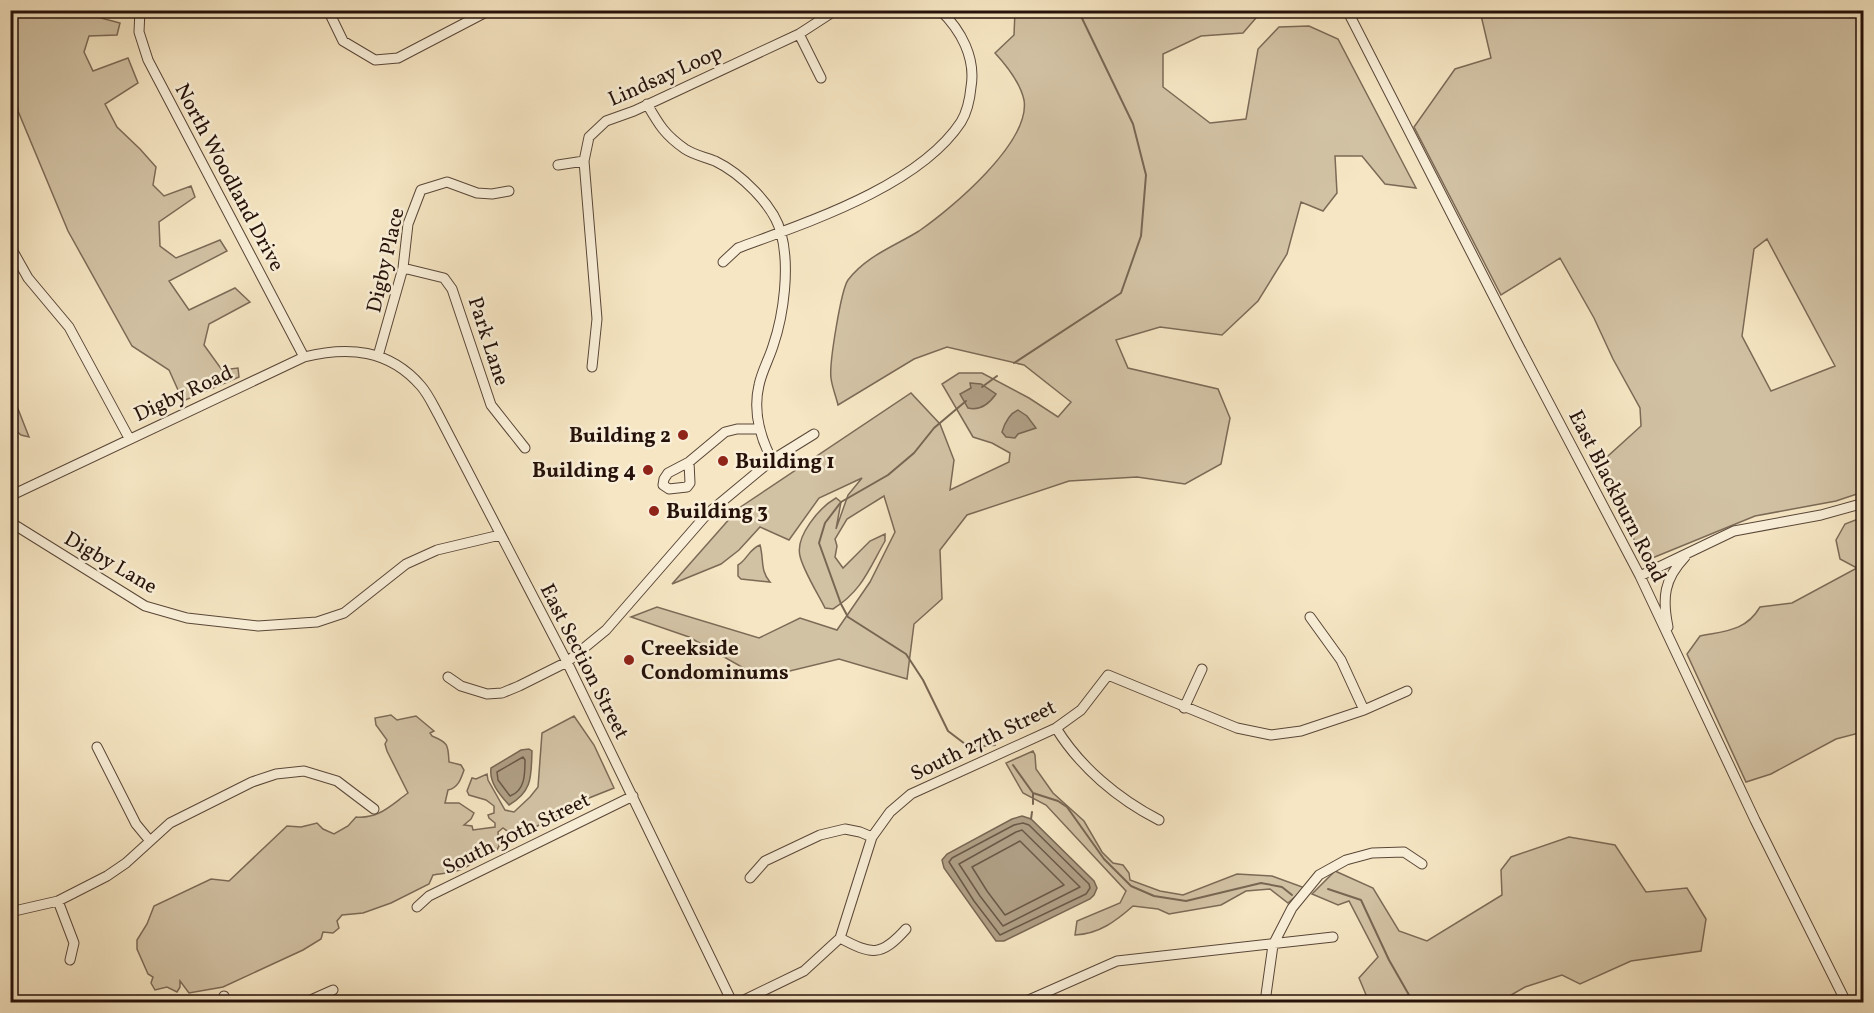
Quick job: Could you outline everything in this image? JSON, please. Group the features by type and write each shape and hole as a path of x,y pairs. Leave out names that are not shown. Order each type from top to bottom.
{"street":[{"name":"North Woodland Drive","path":"140,10 138,13 139,32 148,60 304,357"},
{"path":"328,10 343,41 375,60 398,58 490,10"},
{"name":"Lindsay Loop","path":"592,367 597,319 584,161 589,137 606,121 799,34 836,10"},
{"path":"723,262 738,248 858,201 920,163 944,143 962,120 969,101 973,77 964,39 951,20 940,10"},
{"name":"East Blackburn Road","path":"1347,10 1640,576 1755,820 1846,1002"},
{"path":"799,34 821,78"},
{"path":"647,104 664,133 688,151 738,174 764,201 781,232 786,286 774,345 759,385 757,410 760,429 772,460"},
{"path":"558,165 584,161"},
{"name":"Digby Place","path":"378,356 403,268 408,224 421,190 447,182 477,193 492,194 509,191"},
{"path":"10,246 28,279 69,327 129,438"},
{"name":"Park Lane","path":"403,268 444,278 452,289 491,405 525,448"},
{"name":"Digby Road","path":"10,496 304,357 343,350 378,356"},
{"name":"East Section Street","path":"378,356 401,369 422,388 438,414 567,662 732,1002"},
{"path":"689,462 725,432 737,429 760,429"},
{"path":"447,677 461,686 487,694 502,693 567,662 606,630 707,514 772,460 814,434"},
{"path":"1640,576 1734,531 1821,515 1863,503"},
{"name":"Digby Lane","path":"10,522 145,606 187,618 258,626 316,622 344,613 406,564 437,550 500,535"},
{"path":"1671,642 1665,611 1665,591 1670,575 1691,551"},
{"path":"1310,618 1341,660 1364,710"},
{"path":"1202,669 1184,708 1237,728 1271,735 1300,731 1364,710 1407,692"},
{"name":"South 27th Street","path":"740,1002 804,971 840,938 872,837 890,812 911,794 1056,728 1082,710 1108,675 1184,708"},
{"path":"1056,728 1075,756 1133,806 1159,820"},
{"path":"97,747 136,824 150,841"},
{"path":"10,912 58,901 126,863 170,823 252,782 276,774 304,771 337,781 374,809"},
{"name":"South 30th Street","path":"417,906 429,896 633,796"},
{"path":"750,878 765,861 820,835 844,829 872,837"},
{"path":"1265,1002 1273,945 1292,908 1319,875 1346,860 1372,854 1404,852 1422,864"},
{"path":"58,901 74,943 70,960"},
{"path":"840,938 862,950 876,950 892,944 906,928"},
{"path":"1024,1002 1117,961 1333,937"},
{"path":"306,1002 333,990"}],"shaded area":[{"path":"11,10 75,11 120,23 117,35 89,36 84,52 93,71 128,58 138,83 105,104 117,127 156,167 153,185 164,196 191,186 195,197 159,222 160,246 176,258 220,240 227,251 169,281 189,310 235,288 250,302 209,324 204,345 222,370 238,368 239,377 183,401 169,370 132,346 68,231 18,111 15,83 11,81"},
{"path":"1015,11 1262,11 1243,33 1201,36 1163,54 1163,87 1210,123 1246,119 1258,49 1279,27 1309,26 1338,39 1416,188 1385,184 1362,156 1335,156 1337,193 1323,211 1301,202 1287,254 1258,301 1222,335 1160,327 1116,340 1128,368 1218,389 1230,418 1221,464 1185,484 1137,477 1069,481 967,515 940,550 942,599 914,624 907,679 839,659 761,678 689,637 631,617 657,607 759,638 800,618 837,630 870,582 895,532 884,496 847,519 835,539 837,546 835,557 843,568 870,541 885,534 885,541 864,579 851,595 833,609 825,608 804,568 799,548 810,523 823,508 836,498 841,502 836,529 848,495 862,478 819,498 789,540 760,527 739,550 721,564 672,584 739,508 911,393 940,424 954,460 950,490 1009,462 1010,453 992,443 973,437 942,384 959,373 982,373 1029,398 1058,417 1071,402 1024,365 947,347 914,359 838,405 832,385 831,370 836,328 848,280 863,264 919,231 950,207 986,173 1015,135 1023,117 1024,100 1016,81 995,53 1014,35"},
{"path":"1480,11 1863,11 1863,492 1836,501 1755,516 1645,561 1597,466 1641,426 1640,408 1594,318 1560,258 1501,295 1414,127 1455,69 1491,58","holes":["1767,239 1835,366 1771,391 1742,336 1754,249"]},
{"path":"11,391 29,437 21,435 11,426"},
{"path":"1863,517 1863,732 1836,739 1771,774 1746,782 1687,654 1700,636 1734,629 1748,621 1760,607 1792,603 1857,568 1840,559 1836,540 1845,524"},
{"path":"760,545 763,569 770,582 741,579 738,576 738,565"},
{"path":"391,715 397,720 416,716 434,731 430,733 432,736 446,745 449,762 461,765 464,770 462,777 457,785 448,790 445,803 459,803 474,813 464,825 472,826 473,830 495,827 495,823 488,815 494,813 494,806 486,800 469,795 467,791 472,778 476,779 487,774 505,810 514,812 538,787 542,733 574,716 594,745 614,788 574,804 568,810 524,833 517,828 511,834 503,828 498,832 499,846 496,852 459,870 433,875 429,884 391,903 363,913 342,915 337,921 339,928 333,933 323,932 321,939 303,950 223,987 189,993 180,981 177,992 167,987 155,990 151,983 153,977 148,974 137,949 137,940 154,906 211,879 229,881 287,826 301,827 317,823 334,834 348,826 356,817 378,813 408,793 387,751 385,744 387,740 376,725 375,718"},
{"path":"1033,751 1036,769 1053,793 1084,821 1102,852 1113,863 1123,865 1129,873 1130,880 1160,891 1183,895 1237,874 1272,876 1305,888 1288,903 1270,889 1246,891 1221,905 1169,914 1158,909 1133,906 1107,926 1075,935 1077,921 1120,903 1126,891 1046,805 1023,793 1006,763"},
{"path":"1569,837 1615,845 1646,892 1687,888 1706,919 1701,951 1631,961 1580,984 1562,975 1525,987 1499,1002 1369,1002 1359,978 1378,957 1349,901 1338,905 1312,894 1335,871 1373,888 1399,931 1427,941 1502,895 1501,870 1511,857"}],"water":[{"path":"970,383 981,384 996,394 984,406 968,408 960,394 971,388"},
{"path":"1018,410 1027,416 1036,428 1018,434 1015,438 1006,437 1002,432 1004,425"},
{"path":"521,750 532,751 527,788 517,800 509,805 493,783 491,768"},
{"path":"1022,816 1031,819 1094,881 1097,888 1090,899 1004,941 996,941 944,868 942,860 947,854 1012,819"}],"waterway":[{"path":"1014,363 1121,293 1141,236 1146,175 1133,124 1078,10"},
{"path":"982,387 997,376"},
{"path":"966,401 934,428 914,453 888,475 841,502 825,523 819,543 848,617 906,654 923,680 948,731 969,747 995,745"},
{"path":"1013,765 1033,793 1058,801 1067,807 1104,859 1131,886 1154,896 1186,901 1261,883 1282,887 1292,895"},
{"path":"1033,793 1033,804"},
{"path":"1031,819 1032,812"},
{"path":"1328,889 1361,900 1389,960 1413,1002"}],"place":[{"name":"Building 2","path":"683,435"},
{"name":"Building 1","path":"723,461"},
{"name":"Building 4","path":"648,470"},
{"name":"Building 3","path":"654,511"},
{"name":"Creekside Condominums","path":"629,660"}]}
